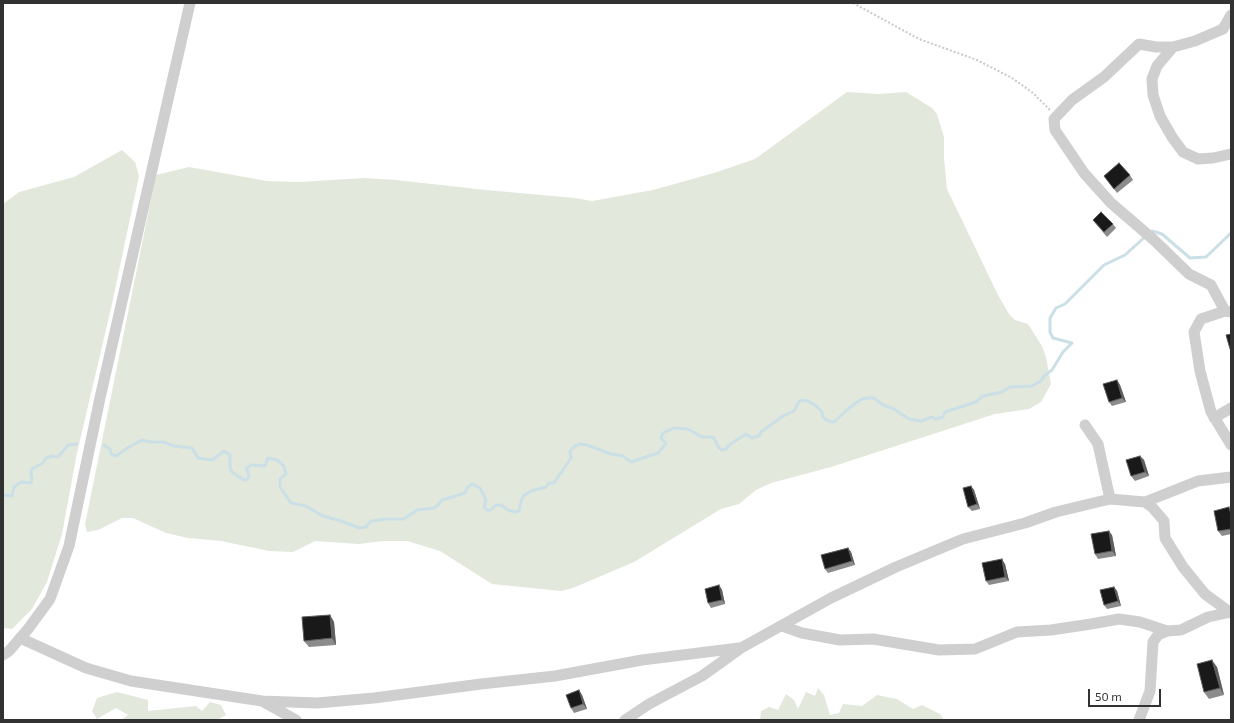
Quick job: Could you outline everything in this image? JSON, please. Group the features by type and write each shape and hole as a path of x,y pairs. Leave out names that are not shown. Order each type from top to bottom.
{"street":[{"path":"3,655 20,638 50,599 69,546 102,390 190,3"},
{"path":"1231,15 1223,29 1195,41 1173,48 1139,44 1104,77 1072,100 1054,120 1055,130 1084,173 1111,203 1154,240 1189,274 1211,285 1228,311 1201,319 1194,332 1200,371 1210,412 1231,445"},
{"path":"1195,41 1218,39 1231,34"},
{"path":"1173,48 1158,66 1152,79 1153,95 1163,121 1183,152 1198,160 1231,154"},
{"path":"1214,418 1231,408"},
{"path":"1085,424 1098,444 1110,499"},
{"path":"625,720 648,704 702,676 741,648 831,598 896,567 963,539 1025,523 1056,512 1110,499 1145,502 1198,481 1231,477"},
{"path":"1145,502 1152,507 1164,521 1165,538 1183,567 1204,594 1231,612"},
{"path":"1139,720 1150,691 1153,642 1158,635 1167,631 1181,630 1208,617 1231,612"},
{"path":"782,626 802,633 840,640 873,639 939,650 975,648 1018,632 1051,630 1119,619 1140,622 1167,631"},
{"path":"20,638 86,668 132,681 262,701 317,703 374,698 555,676 642,660 741,648"},
{"path":"262,701 296,720"}],"path":[{"path":"853,3 919,39 977,60 1012,78 1033,92 1057,116"}],"shaded area":[{"path":"847,92 878,94 906,92 932,108 937,114 944,137 944,158 947,189 998,295 1009,314 1015,320 1028,324 1042,346 1046,357 1051,384 1041,402 1029,409 995,414 831,467 771,483 756,490 739,504 721,509 634,562 573,588 561,591 492,584 440,551 407,541 384,541 359,544 315,541 293,552 269,551 221,541 188,538 166,533 133,518 122,518 98,530 87,532 85,524 156,175 189,167 267,181 299,182 364,178 575,198 592,201 653,190 714,173 755,159"},
{"path":"122,150 135,162 139,176 112,304 77,453 62,534 47,582 32,609 12,629 3,628 3,204 19,192 74,177"},
{"path":"818,688 824,695 830,715 839,713 843,704 862,706 877,695 897,699 913,709 922,705 940,714 944,720 760,720 761,711 769,707 778,710 786,694 794,700 798,709 806,692 815,696"},
{"path":"117,692 148,700 148,711 196,706 202,711 210,702 221,705 226,715 217,720 121,720 128,715 116,708 97,719 92,711 97,698"}],"building":[{"path":"1119,163 1130,175 1114,189 1104,176"},
{"path":"1101,212 1113,224 1104,232 1093,220"},
{"path":"1231,334 1231,349 1230,349 1226,335"},
{"path":"1117,380 1122,398 1109,402 1103,384"},
{"path":"1140,456 1145,472 1131,476 1126,460"},
{"path":"971,486 977,504 968,507 963,488"},
{"path":"1229,507 1231,515 1231,529 1218,531 1214,511"},
{"path":"1109,531 1112,551 1095,554 1091,534"},
{"path":"848,548 852,561 825,569 821,555"},
{"path":"1002,559 1005,577 986,581 982,563"},
{"path":"719,585 722,600 708,603 705,589"},
{"path":"1114,587 1118,601 1104,605 1100,590"},
{"path":"330,615 332,638 304,641 302,617"},
{"path":"1212,660 1220,688 1204,692 1197,664"},
{"path":"579,690 583,704 571,708 566,695"}],"waterway":[{"path":"1150,233 1152,231 1162,234 1190,258 1206,257 1231,233"},
{"path":"104,445 110,449 111,454 116,456 142,440 163,442 174,446 192,448 198,458 212,460 224,451 230,455 230,467 232,472 246,480 249,477 246,469 251,465 265,466 268,458 277,460 284,466 286,474 280,479 280,487 291,503 306,506 323,516 359,528 366,527 371,521 404,519 417,510 434,508 442,500 465,493 467,488 472,484 480,488 486,502 484,507 487,510 491,510 496,505 501,505 508,510 515,512 519,511 523,496 531,491 546,487 549,483 554,483 571,458 570,451 575,446 580,444 611,454 623,456 631,462 658,453 666,443 661,438 663,433 674,428 688,429 702,437 713,437 719,448 722,450 726,449 729,445 746,434 752,438 759,436 761,432 783,416 794,411 799,402 802,400 808,401 815,405 822,412 823,417 828,421 834,422 848,409 860,400 866,398 874,398 883,405 894,409 909,419 921,421 932,417 936,419 943,417 945,412 976,402 983,396 1002,392 1010,387 1032,386 1041,381 1044,376 1052,370 1063,352 1072,343 1053,338 1050,332 1050,318 1056,308 1065,304 1104,265 1125,255 1146,236"},
{"path":"3,495 12,496 14,487 21,482 31,483 32,469 43,463 46,458 52,456 58,457 68,445 77,444"}]}
